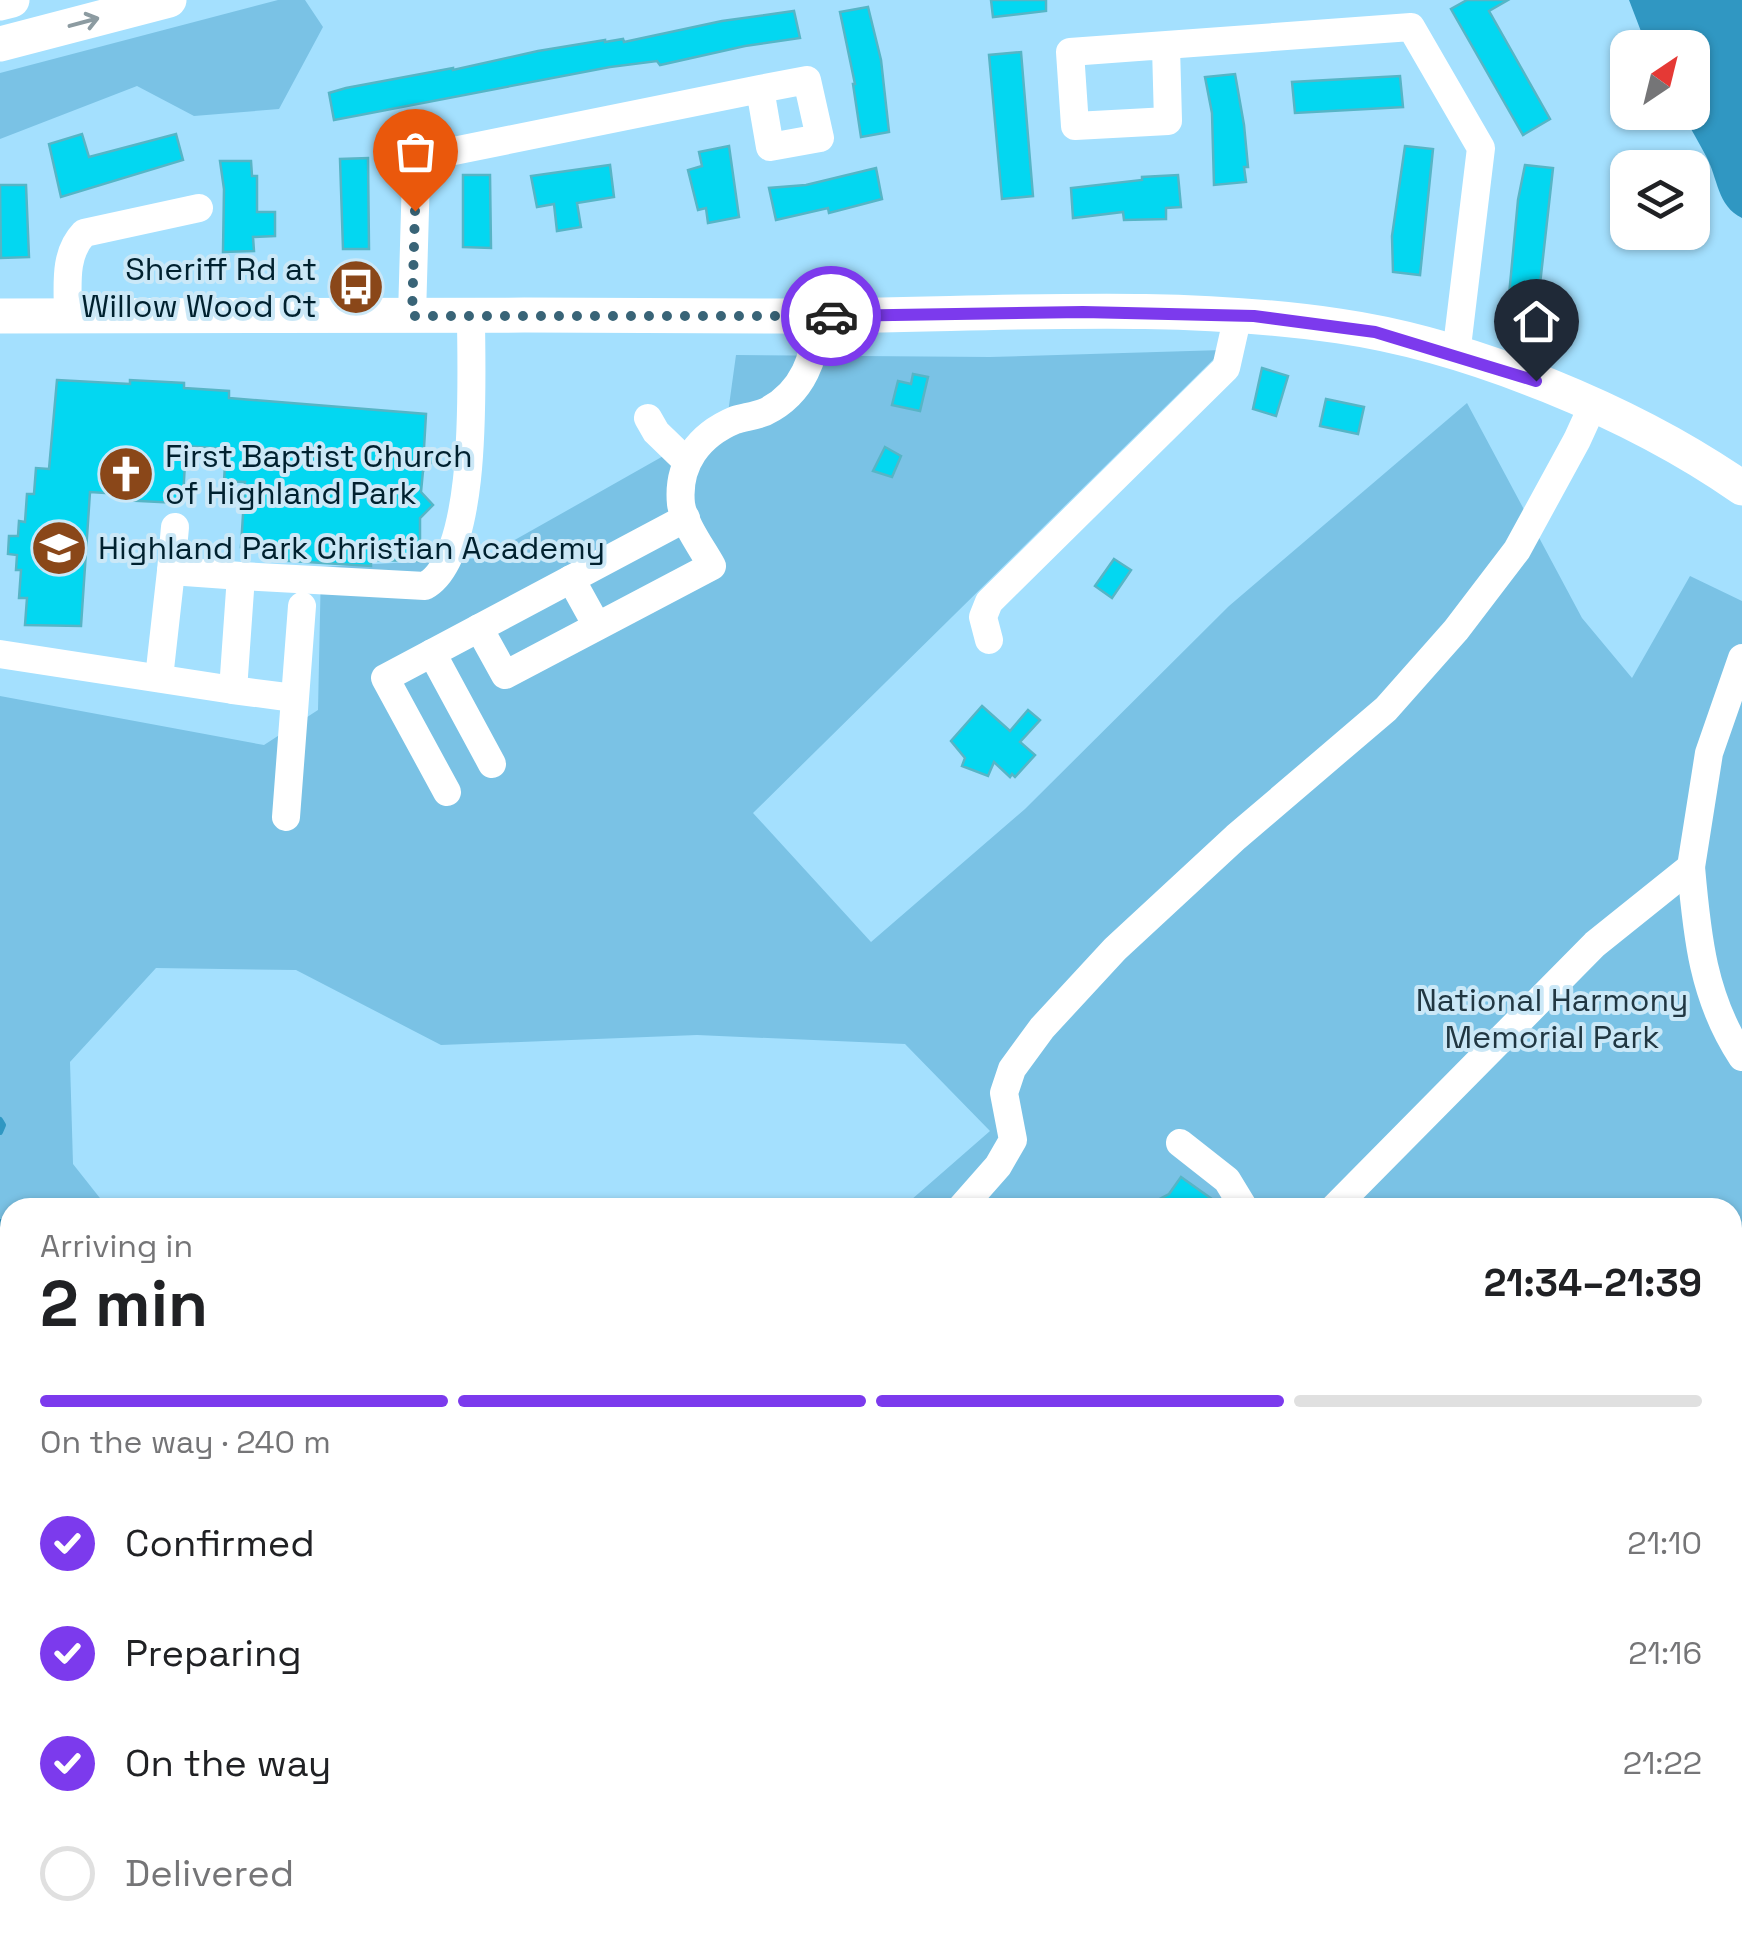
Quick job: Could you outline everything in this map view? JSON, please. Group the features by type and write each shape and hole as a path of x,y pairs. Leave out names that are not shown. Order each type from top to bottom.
{"main road":[{"path":"0,4 12,0"},
{"path":"0,44 131,5 168,0"},
{"path":"0,316 814,316 1083,312 1238,316 1375,332 1536,381 1672,443 1742,488"}],"street":[{"path":"1166,46 1411,27 1480,148 1456,355"},
{"path":"412,316 416,176 424,160 760,89"},
{"path":"68,316 69,260 73,246 84,232 198,208"},
{"path":"172,572 425,586 436,579 446,568 467,498 471,316"},
{"path":"479,628 505,675 712,566 681,506 686,461 715,430 762,413 782,401 811,363 817,339 814,316"},
{"path":"989,640 983,617 989,602 1226,368 1238,316"},
{"path":"970,1198 998,1166 1013,1140 1004,1092 1012,1069 1042,1028 1114,948 1386,709 1409,683 1466,617 1516,550 1577,440 1592,404"},
{"path":"648,418 669,447 686,461"},
{"path":"446,792 385,678 686,518"},
{"path":"159,678 175,527"},
{"path":"234,690 240,576"},
{"path":"571,579 597,626"},
{"path":"286,817 302,606"},
{"path":"432,653 492,764"},
{"path":"0,654 294,698"},
{"path":"1742,658 1709,752 1691,866 1697,936 1706,980 1726,1031 1742,1057"},
{"path":"1344,1198 1594,944 1691,866"},
{"path":"1180,1144 1227,1180 1238,1198"}],"green space":[{"path":"278,0 305,0 323,27 279,109 194,116 137,86 0,139 0,73"},
{"name":"National Harmony Memorial Park","path":"1223,350 753,813 871,942 1025,809 1229,606 1467,403 1582,618 1632,678 1690,576 1742,601 1742,1198 913,1198 990,1131 905,1044 697,1035 441,1045 296,970 156,968 70,1062 73,1164 100,1198 0,1198 0,696 264,745 318,710 321,567 483,558 727,420 736,355 990,357"}],"shaded area":[{"path":"1629,0 1742,0 1742,218 1723,199 1710,166 1710,150 1703,150 1691,130 1710,130 1710,30 1640,30"}],"building":[{"path":"991,0 1046,0 1046,11 993,17"},
{"path":"1467,0 1508,0 1489,11 1550,119 1523,135 1451,9"},
{"path":"868,7 881,60 889,132 861,137 840,12"},
{"path":"794,11 800,38 660,65 657,61 610,67 334,120 329,93 346,88 538,51 605,40 624,42 722,21"},
{"path":"1021,52 1033,196 1002,199 989,55"},
{"path":"1235,74 1244,125 1246,182 1214,185 1212,113 1205,77"},
{"path":"1400,76 1403,107 1295,113 1292,82"},
{"path":"82,134 89,157 176,134 183,160 61,197 49,144"},
{"path":"729,146 739,217 708,223 706,208 698,210 688,170 702,166 699,152"},
{"path":"1405,146 1433,149 1420,275 1393,272 1392,236"},
{"path":"368,158 369,249 343,249 340,159"},
{"path":"220,161 251,161 252,176 257,176 257,212 275,212 275,236 253,237 254,251 223,252 224,189"},
{"path":"610,165 614,197 577,203 581,227 557,231 554,204 537,207 531,176"},
{"path":"1525,165 1553,168 1537,311 1508,306"},
{"path":"876,168 882,199 829,213 828,208 776,220 769,188 806,185"},
{"path":"463,175 490,175 491,248 463,247"},
{"path":"1178,175 1181,207 1166,208 1166,219 1124,220 1123,212 1073,218 1071,188"},
{"path":"0,185 26,185 29,257 1,258"},
{"path":"1262,368 1288,376 1276,416 1253,409"},
{"path":"913,374 928,377 920,411 892,405 898,381 911,384"},
{"path":"57,380 184,383 184,388 229,391 229,398 426,414 424,448 435,459 423,471 421,492 433,505 420,518 420,561 371,560 371,566 275,560 276,549 241,547 245,482 224,481 226,449 186,446 183,497 179,497 178,503 121,500 121,494 90,492 81,626 25,625 27,598 19,598 21,570 16,570 17,555 8,554 9,536 18,536 19,521 25,522 27,494 34,494 36,468 49,469"},
{"path":"1326,399 1364,407 1358,434 1320,426"},
{"path":"885,447 901,456 892,477 873,471"},
{"path":"1114,559 1131,570 1112,598 1095,586"},
{"path":"982,706 1010,731 1028,710 1040,720 1020,742 1035,755 1015,777 994,762 988,776 962,766 965,758 951,741"},
{"path":"1181,1177 1210,1198 1161,1198"}],"waterway":[{"path":"0,1120 0,1132"}],"way so far":[{"path":"415,211 412,316 831,316"}],"place":[{"name":"Sheriff Rd at Willow Wood Ct","path":"356,287"},
{"name":"First Baptist Church of Highland Park","path":"126,474"},
{"name":"Highland Park Christian Academy","path":"59,548"}],"route":[{"path":"831,316 1083,312 1254,316 1375,332 1536,381"}]}
